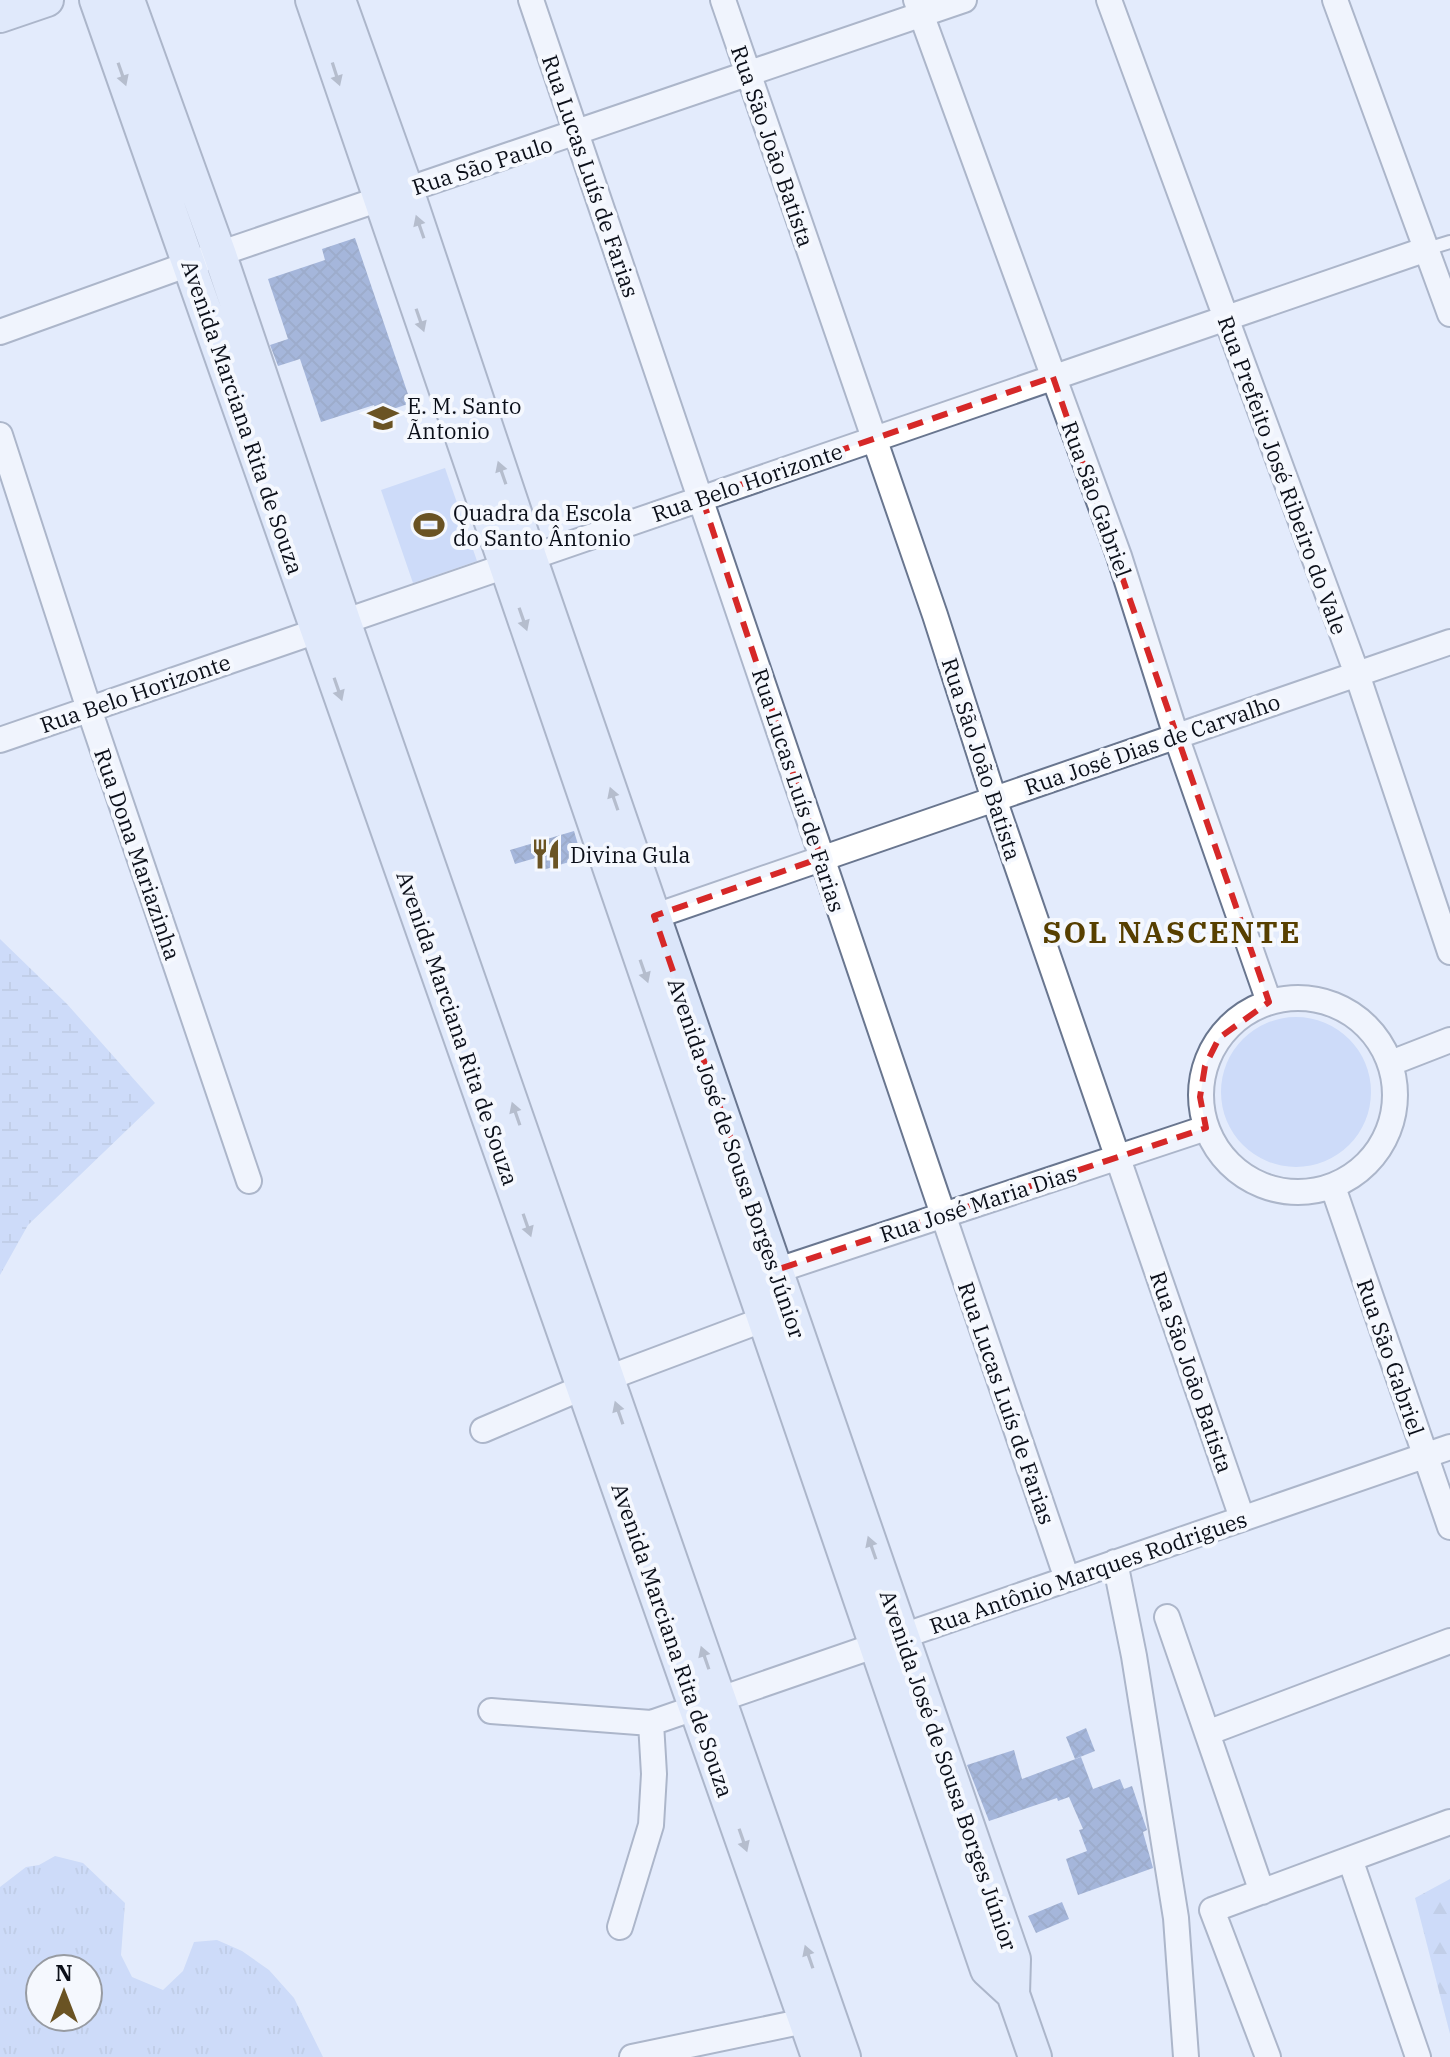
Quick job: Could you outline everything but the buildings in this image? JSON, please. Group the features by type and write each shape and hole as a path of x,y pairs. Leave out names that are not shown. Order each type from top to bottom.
{"street":[{"path":"0,16 47,0"},
{"name":"Avenida Marciana Rita de Souza","path":"96,0 189,264 290,507"},
{"name":"Avenida Marciana Rita de Souza","path":"128,0 220,255 290,507 331,626 818,2018 844,2057"},
{"name":"Avenida José de Sousa Borges Júnior","path":"312,0 393,195"},
{"name":"Avenida José de Sousa Borges Júnior","path":"339,0 393,195 889,1640 987,1970 1013,1994 1035,2057"},
{"name":"Rua Lucas Luís de Farias","path":"531,0 1067,1579"},
{"name":"Rua São João Batista","path":"723,0 1242,1518"},
{"name":"Rua São Paulo","path":"0,332 189,264 748,74 919,8 964,0"},
{"name":"Rua Prefeito José Ribeiro do Vale","path":"1109,0 1357,674 1450,952"},
{"path":"1335,0 1438,246 1450,314"},
{"name":"Rua São Gabriel","path":"919,8 1119,556 1176,736 1269,1002"},
{"name":"Rua Belo Horizonte","path":"0,740 1438,246"},
{"name":"Rua Dona Mariazinha","path":"0,435 249,1181"},
{"name":"Rua José Dias de Carvalho","path":"641,920 1450,642"},
{"path":"1299,998 1328,1002 1355,1016 1366,1026 1376,1036 1391,1063 1396,1092 1393,1122 1380,1150 1359,1172 1333,1187 1302,1193 1271,1189 1257,1183 1243,1176 1221,1155 1206,1128 1200,1097 1205,1066 1219,1038 1241,1016 1269,1002 1299,998"},
{"path":"1391,1063 1450,1040"},
{"name":"Rua José Maria Dias","path":"763,1275 1206,1128"},
{"name":"Rua São Gabriel","path":"1333,1187 1450,1527"},
{"name":"Avenida José de Sousa Borges Júnior","path":"763,1275 765,1319 889,1640"},
{"path":"483,1430 765,1319"},
{"name":"Rua Antônio Marques Rodrigues","path":"491,1711 651,1723 1450,1447"},
{"path":"1115,1562 1134,1656 1176,1918 1186,2057"},
{"path":"1167,1617 1262,1892"},
{"path":"1207,1733 1450,1641"},
{"path":"620,1927 651,1825 654,1774 651,1723"},
{"path":"1268,2057 1212,1910 1450,1822"},
{"path":"1350,1859 1418,2057"},
{"path":"632,2057 818,2018"},
{"name":"Avenida Marciana Rita de Souza","path":"818,2018 818,2057"}],"highlighted area":[{"path":"1053,377 1269,1002 1219,1038 1205,1066 1200,1097 1206,1128 776,1270 654,916 821,858 702,498"}],"green space":[{"name":"Quadra da Escola do Santo Ântonio","path":"445,468 477,561 413,583 381,490"},
{"path":"0,939 67,1004 155,1103 28,1225 0,1275"},
{"path":"1296,1017 1325,1023 1349,1039 1365,1063 1371,1092 1365,1121 1349,1145 1325,1161 1296,1167 1267,1161 1243,1145 1227,1121 1221,1092 1227,1063 1243,1039 1267,1023"},
{"path":"55,1856 83,1863 125,1903 121,1955 132,1977 163,1990 183,1971 194,1942 217,1940 242,1951 269,1970 294,1998 323,2057 0,2057 0,1887 26,1867 39,1865"},
{"path":"1450,1879 1450,2034 1415,1898"}],"place":[{"name":"E. M. Santo Ãntonio","path":"383,418"},
{"name":"Quadra da Escola do Santo Ântonio","path":"429,525"},
{"name":"Divina Gula","path":"546,854"}],"district":[{"name":"SOL NASCENTE","path":"1172,931"}]}
